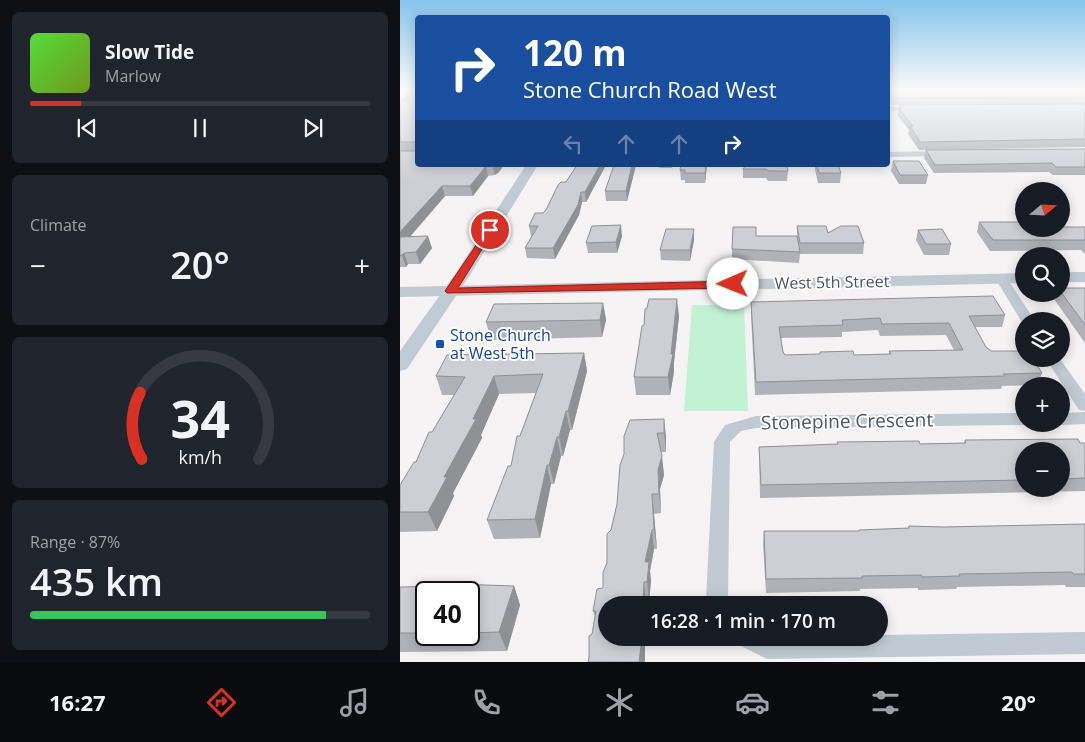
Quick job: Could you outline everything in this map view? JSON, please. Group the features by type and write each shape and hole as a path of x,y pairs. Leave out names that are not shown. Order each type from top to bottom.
{"main road":[{"path":"400,365 531,167"}],"street":[{"path":"890,155 957,154"},
{"path":"1070,277 1085,277"},
{"path":"1001,278 1022,312"},
{"name":"West 5th Street","path":"400,292 1015,278"},
{"path":"1059,367 1085,406"},
{"path":"1070,419 1085,418"},
{"name":"Stonepine Crescent","path":"717,596 722,442 727,432 739,426 756,422 1015,419"},
{"path":"762,646 766,648 1085,643"}],"green space":[{"path":"692,305 744,305 748,411 684,411"}],"building":[{"path":"400,120 415,120 415,142 400,142"},
{"path":"908,120 1085,120 1085,139 920,142 910,126 913,126"},
{"path":"1085,149 1085,167 1056,167 1052,163 935,165 926,150"},
{"path":"400,151 415,151 415,167 485,167 470,186 442,186 400,232"},
{"path":"893,161 919,161 928,175 900,175"},
{"path":"576,167 599,167 585,192 581,192 578,205 553,248 525,248 538,226 529,226 535,213 543,213 546,210 558,185 561,182 566,182"},
{"path":"613,167 632,167 626,191 605,191"},
{"path":"681,167 706,167 705,173 685,173 685,170 680,170"},
{"path":"744,167 787,167 788,171 769,171 766,169 743,169"},
{"path":"818,167 839,167 841,173 819,173"},
{"path":"979,222 1015,222 1015,238 1070,238 1070,227 1085,227 1085,240 993,240"},
{"path":"621,225 616,242 586,243 592,226"},
{"path":"797,226 826,226 828,233 841,226 858,226 864,243 800,243"},
{"path":"733,227 756,227 756,236 797,236 800,252 732,249"},
{"path":"666,229 694,229 690,250 660,250"},
{"path":"942,229 951,244 926,244 918,230"},
{"path":"428,236 416,252 404,253 400,256 400,237"},
{"path":"1070,288 1085,288 1085,325 1068,302 1070,302"},
{"path":"993,296 1005,315 969,316 986,347 991,351 1015,351 1015,367 1038,367 1042,373 1003,374 1005,376 756,382 751,302","holes":["880,318 882,324 949,323 963,350 889,351 891,354 854,355 853,351 785,355 779,327 843,325 842,320"]},
{"path":"649,299 677,299 671,354 673,354 668,377 634,377 642,326 644,325 645,309"},
{"path":"603,303 600,320 486,322 494,304"},
{"path":"584,353 568,411 566,411 549,465 547,465 535,519 487,520 508,466 511,466 517,436 520,436 543,374 494,376 473,419 476,419 444,477 447,477 428,512 400,512 400,485 414,462 416,462 429,432 432,432 465,377 436,376 447,355"},
{"path":"664,419 664,433 657,433 662,456 658,470 659,494 652,494 654,529 652,530 645,562 649,562 647,582 644,582 643,596 598,596 598,646 641,646 639,662 588,662 589,636 592,634 596,611 593,611 597,589 603,588 603,572 607,563 607,534 611,530 617,504 620,465 624,454 624,436 630,420"},
{"path":"1078,439 1080,443 1085,443 1085,478 1070,479 1070,442 1015,442 1015,480 761,485 759,447 838,444 837,442 919,441 920,444 966,443 965,440"},
{"path":"1085,524 1085,574 1073,574 1072,572 959,574 960,576 922,577 921,575 766,579 764,531 859,531 909,528 909,526"},
{"path":"480,585 514,586 499,632 480,633"},
{"path":"400,587 415,587 415,633 400,633"}],"place":[{"name":"Stone Church at West 5th","path":"440,344"}],"route":[{"path":"490,230 450,291 733,284"}]}
